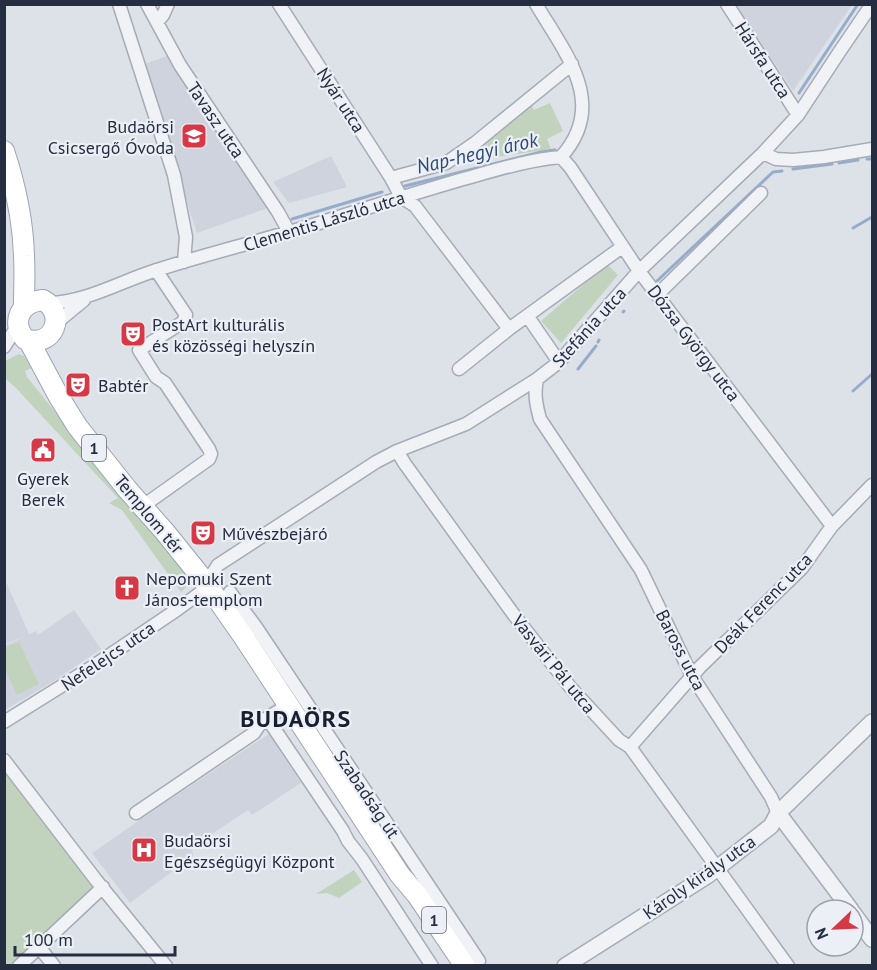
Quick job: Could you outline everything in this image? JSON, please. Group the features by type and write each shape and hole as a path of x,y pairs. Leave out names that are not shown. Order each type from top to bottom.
{"main road":[{"name":"1","path":"4,152 15,194 33,329 55,315 46,302 24,254"},
{"path":"33,329 31,303 46,302"},
{"name":"Templom tér","path":"33,329 47,352 52,384 77,426 206,583"},
{"name":"Szabadság út","path":"206,583 249,631 288,705 400,875 472,963"},
{"name":"Szabadság út","path":"400,875 411,899 453,966"}],"street":[{"path":"119,4 174,176 186,237 184,262"},
{"name":"Tavasz utca","path":"147,4 180,65 289,232"},
{"path":"157,22 168,4"},
{"name":"Nyár utca","path":"279,4 401,197"},
{"path":"536,4 572,64 583,102 582,117 576,134 561,157"},
{"name":"Hársfa utca","path":"727,4 798,116"},
{"name":"Stefánia utca","path":"206,583 218,566 376,462 466,424 537,380 559,362 639,272 763,153 798,116 872,4"},
{"name":"Clementis László utca","path":"391,178 446,163 475,143 572,64"},
{"path":"763,153 776,159 793,160 873,149"},
{"name":"Clementis László utca","path":"4,349 33,329 90,296 121,282 522,162 561,157"},
{"name":"Dózsa György utca","path":"561,157 570,167 639,272 832,526"},
{"path":"657,295 761,194"},
{"path":"401,197 415,206 509,329"},
{"path":"459,369 509,329 622,247"},
{"path":"143,506 209,459 211,454 165,383 156,377 139,350 183,322 186,315 156,270"},
{"name":"Clementis László utca","path":"46,302 64,303 90,296"},
{"path":"528,316 559,362"},
{"name":"Baross utca","path":"537,380 535,391 540,419 641,570 692,676 771,797 778,813 842,898"},
{"name":"Vasvári Pál utca","path":"398,452 514,615 571,688 618,740 630,747 788,966"},
{"name":"Deák Ferenc utca","path":"630,747 692,676 802,568 832,526 873,485"},
{"name":"Nefelejcs utca","path":"4,722 86,671 171,613 200,593 206,583"},
{"name":"Szabadság út","path":"230,592 249,631 446,912 472,963"},
{"path":"136,813 254,733 259,724 288,705"},
{"path":"267,718 432,966"},
{"name":"Károly király utca","path":"565,966 718,868 771,826 778,813 873,722"},
{"path":"4,760 166,966"},
{"path":"19,966 103,887"},
{"path":"39,947 54,966"}],"shaded area":[{"path":"736,5 852,5 793,91"},
{"name":"Budaörsi Csicsergő Óvoda","path":"169,55 271,207 197,233 142,65"},
{"path":"331,156 347,187 289,203 273,182"},
{"path":"7,584 29,634 36,631 38,635 74,610 101,649 54,681 5,710 4,646 26,636 5,644 4,585"},
{"path":"269,734 301,783 252,815 248,810 192,847 193,856 130,903 92,853"}],"green space":[{"path":"550,103 563,131 547,139 551,149 490,158 484,142 531,105 534,110"},
{"path":"607,264 618,275 561,343 541,321"},
{"path":"19,354 24,356 31,368 25,371 27,377 189,578 190,583 181,592 122,510 109,503 118,498 5,378 5,361"},
{"path":"19,642 39,684 17,695 5,669 4,648"},
{"path":"4,760 103,887 19,965 5,965"},
{"path":"354,870 362,882 339,898 327,893 316,894"}],"waterway":[{"path":"799,93 858,4"},
{"name":"Nap-hegyi árok","path":"405,186 555,150"},
{"path":"867,159 872,159"},
{"path":"839,163 858,160"},
{"path":"793,169 832,164"},
{"path":"657,281 773,172 782,171"},
{"name":"Nap-hegyi árok","path":"292,219 382,192"},
{"path":"853,228 872,217"},
{"path":"578,369 596,346"},
{"path":"853,391 872,374"}],"place":[{"name":"Budaörsi Csicsergő Óvoda","path":"194,136"},
{"name":"PostArt kulturális és közösségi helyszín","path":"133,334"},
{"name":"Babtér","path":"78,385"},
{"name":"Gyerek Berek","path":"43,450"},
{"name":"Művészbejáró","path":"203,533"},
{"name":"Nepomuki Szent János-templom","path":"127,588"},
{"name":"Budaörsi Egészségügyi Központ","path":"144,850"}],"district":[{"name":"BUDAÖRS","path":"296,718"}]}
